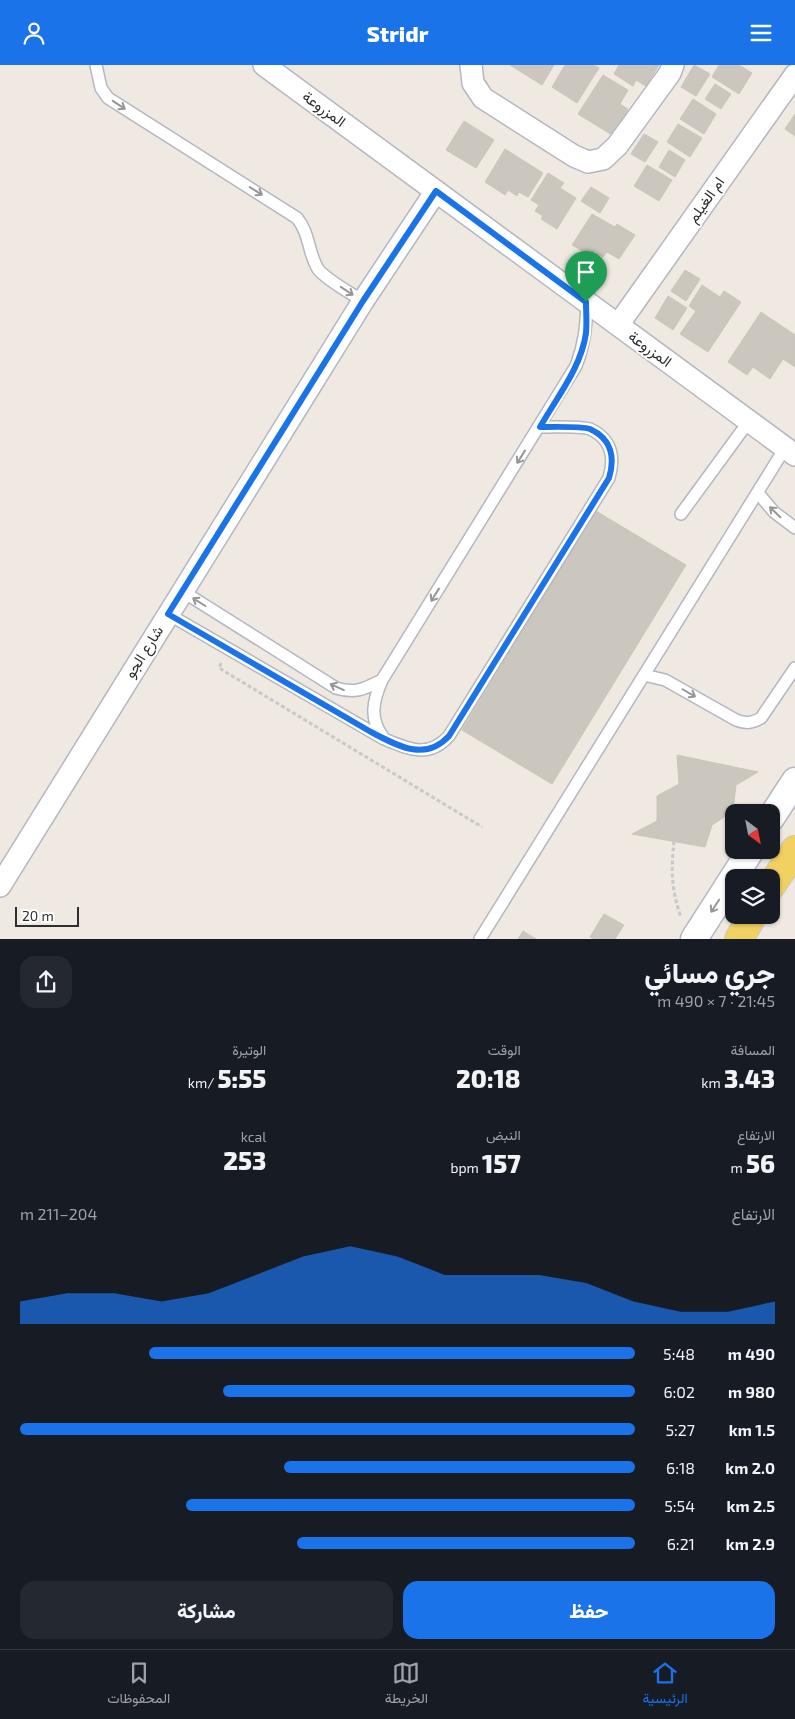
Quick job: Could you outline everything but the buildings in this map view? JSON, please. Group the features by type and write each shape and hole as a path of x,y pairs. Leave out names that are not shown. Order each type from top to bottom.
{"main road":[{"path":"780,872 795,850"},
{"path":"739,939 748,924"}],"street":[{"name":"المزروعة","path":"264,65 749,421 792,444"},
{"path":"471,65 473,83 483,98 574,157 588,162 603,159 617,147 670,73 673,65"},
{"name":"ام الغيلم","path":"618,325 795,75"},
{"name":"شارع الجو","path":"0,886 363,301 436,191"},
{"path":"780,804 795,781"},
{"path":"688,931 744,859"}],"lane":[{"path":"96,65 101,88 108,98 297,218 307,235 318,269 332,281 363,301"},
{"path":"384,739 377,729 372,709 382,680 576,366 586,332 586,302"},
{"path":"681,514 749,421"},
{"path":"168,614 384,739 417,750 428,750 442,744 449,736 609,478 613,465 612,453 601,437 589,429 540,427"},
{"path":"480,939 758,493 792,444"},
{"path":"758,493 774,512 795,528"},
{"path":"182,591 336,688 352,692 363,690 382,680"},
{"path":"644,675 665,680 736,720 754,723 761,718 795,668"}],"path":[{"path":"229,650 218,668 482,827"},
{"path":"674,841 672,867 674,898 688,931"}],"route":[{"path":"436,191 586,302 586,332 576,366 540,427 589,429 601,437 612,453 613,465 609,478 449,736 442,744 428,750 417,750 384,739 168,614 363,301 436,191"}]}
